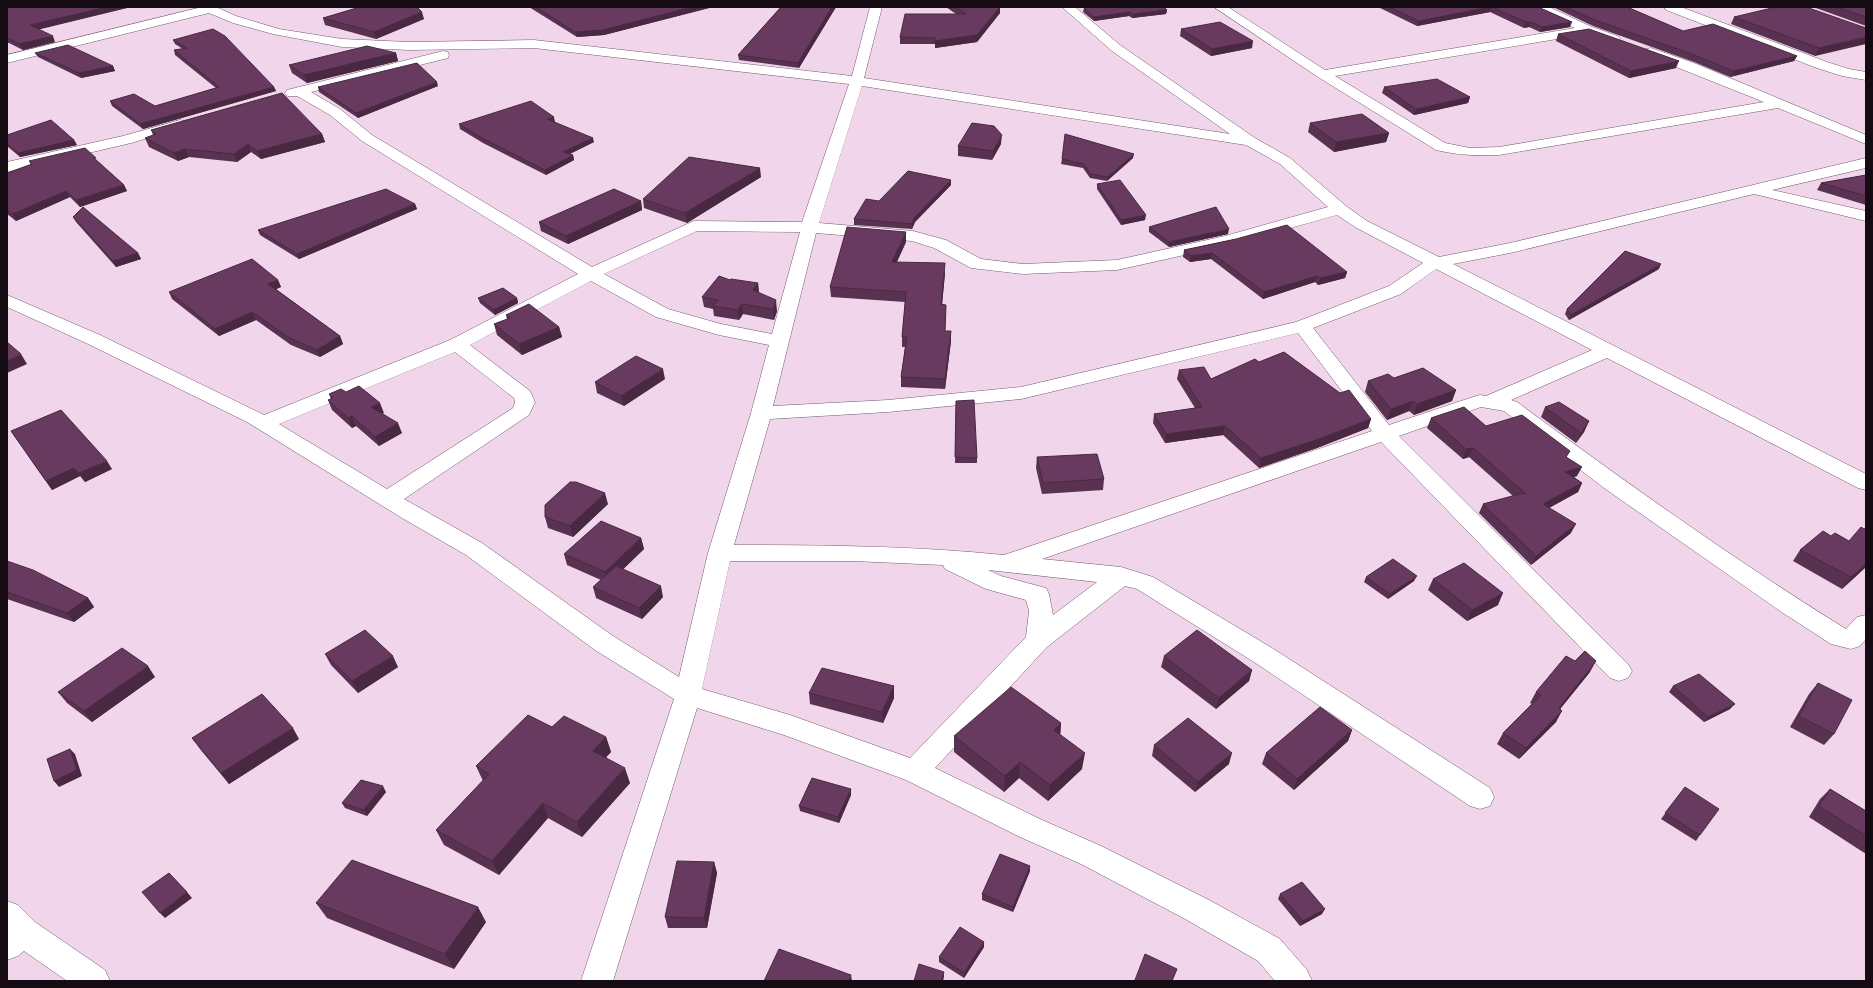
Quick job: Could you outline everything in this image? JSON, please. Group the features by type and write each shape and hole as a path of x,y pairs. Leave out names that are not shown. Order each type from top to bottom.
{"street":[{"path":"597,981 688,695 720,553 761,413 809,227 857,81 876,7"},
{"path":"1068,7 1116,48 1250,141 1285,161 1340,210 1361,224 1434,263 1608,350 1866,483"},
{"path":"1220,7 1323,74 1441,147 1470,152 1499,151 1780,104"},
{"path":"1539,7 1588,30 1624,43"},
{"path":"1670,7 1822,65 1847,73 1866,76"},
{"path":"7,59 209,8 222,15 273,31 323,40 380,45 424,46 496,43 534,44 857,81 1250,141"},
{"path":"1323,74 1588,30"},
{"path":"277,97 412,62 496,43"},
{"path":"1639,48 1689,66 1866,140"},
{"path":"299,91 335,112 367,138 591,274 662,312 719,329 780,341"},
{"path":"7,167 126,140 191,121"},
{"path":"761,413 888,406 1020,393 1302,326 1395,290 1434,263 1510,248 1866,164"},
{"path":"1755,191 1866,216"},
{"path":"263,423 457,344 591,274 694,226 809,227 913,236 940,244 977,264 1023,269 1117,264 1228,240 1340,210"},
{"path":"7,300 93,339 263,423 388,500 474,549 604,643 688,695 790,726 915,771 1030,828 1091,855 1198,910 1269,950 1296,981"},
{"path":"1302,326 1384,433 1619,671"},
{"path":"388,500 522,410 525,402 523,395 457,344"},
{"path":"1489,402 1608,350"},
{"path":"1005,563 1480,401 1510,406 1612,482 1792,607 1840,637 1851,639 1866,624"},
{"path":"720,553 853,553 941,557 1121,576 1145,584 1263,655 1480,797"},
{"path":"941,557 994,583 1037,594 1041,610 1038,640"},
{"path":"915,771 1038,640 1121,576"},
{"path":"13,930 94,981"}],"building":[{"path":"7,7 107,7 30,25 53,36 20,44 7,38"},
{"path":"360,7 417,7 422,12 374,32 323,18"},
{"path":"536,7 692,7 603,30 575,32"},
{"path":"781,7 832,7 798,63 738,55"},
{"path":"956,7 1000,7 977,35 935,41 935,38 900,37 905,14 966,14"},
{"path":"1164,7 1167,10 1132,14 1130,12 1094,17 1084,8"},
{"path":"1390,7 1490,7 1419,21"},
{"path":"1492,7 1538,7 1572,22 1542,27 1531,22 1526,22"},
{"path":"1565,7 1627,7 1683,31 1713,24 1797,56 1733,71 1697,56 1595,20"},
{"path":"1776,7 1806,7 1866,28 1866,37 1819,48 1734,17"},
{"path":"1837,7 1866,7 1866,17"},
{"path":"1220,22 1253,41 1212,49 1181,29"},
{"path":"213,29 225,36 274,87 140,124 110,101 134,94 155,106 219,87 174,50 187,48 173,40"},
{"path":"1589,29 1679,61 1631,71 1558,34"},
{"path":"68,45 113,66 79,73 35,53"},
{"path":"367,46 396,53 304,75 289,65"},
{"path":"417,63 437,82 356,113 318,87"},
{"path":"1437,79 1470,97 1416,109 1384,87"},
{"path":"282,93 322,134 257,151 248,144 234,154 185,149 174,153 145,138 156,134 151,130"},
{"path":"531,101 554,117 547,119 593,138 563,152 573,155 545,170 482,138 459,124"},
{"path":"1362,114 1389,133 1336,142 1310,123"},
{"path":"51,120 74,140 18,153 7,144 7,135"},
{"path":"972,123 994,126 1002,135 993,151 958,146"},
{"path":"1065,134 1134,154 1108,177 1090,174 1084,164 1062,159"},
{"path":"85,148 124,185 76,200 66,191 13,214 7,210 7,173 32,164 29,161"},
{"path":"689,157 760,168 685,213 643,199"},
{"path":"908,171 951,180 915,217 911,224 854,219 866,199 879,201"},
{"path":"1866,175 1866,196 1821,183"},
{"path":"1120,180 1146,215 1121,220 1097,184"},
{"path":"386,189 415,204 297,254 258,230"},
{"path":"614,189 641,201 566,236 539,222"},
{"path":"83,207 138,253 113,261 73,217"},
{"path":"1216,207 1229,229 1169,242 1149,227"},
{"path":"1287,225 1347,272 1320,278 1317,276 1264,292 1212,253 1191,256 1184,250 1236,239"},
{"path":"847,227 906,232 892,262 945,263 941,304 946,305 945,331 951,331 945,379 901,377 907,337 902,337 906,292 830,287"},
{"path":"1625,251 1661,264 1571,315 1567,309"},
{"path":"252,259 278,280 268,284 340,336 317,350 288,337 252,312 215,329 169,292"},
{"path":"719,276 730,280 758,283 753,290 776,300 773,309 742,304 738,310 713,306 718,300 702,297"},
{"path":"503,288 517,298 494,310 478,298"},
{"path":"529,304 559,327 519,344 494,324 510,318 506,315"},
{"path":"7,342 21,354 7,361"},
{"path":"1284,352 1340,393 1349,390 1371,419 1319,439 1261,458 1225,426 1166,434 1154,414 1202,407 1179,370 1204,367 1211,379 1255,359 1259,362"},
{"path":"636,356 663,369 621,396 595,382"},
{"path":"1423,368 1456,390 1417,404 1413,401 1391,409 1368,381 1388,374 1394,378"},
{"path":"359,386 380,403 371,407 398,423 375,437 352,416 348,418 328,400 333,398 329,394 341,389 346,392"},
{"path":"974,400 977,458 955,457 956,401"},
{"path":"1559,402 1589,421 1581,433 1545,407"},
{"path":"1464,407 1486,426 1522,415 1570,451 1566,457 1582,467 1565,472 1582,483 1543,504 1576,524 1536,556 1483,504 1523,493 1526,494 1473,448 1466,449 1431,418"},
{"path":"61,410 107,461 79,473 74,468 46,481 11,431"},
{"path":"1097,454 1104,479 1043,483 1037,457"},
{"path":"570,482 576,482 605,493 570,526 545,517 545,505"},
{"path":"601,521 641,538 605,572 564,554"},
{"path":"1861,527 1864,529 1866,528 1866,564 1851,577 1800,550 1823,531 1831,536 1835,533 1849,541"},
{"path":"1393,559 1417,576 1390,594 1366,577"},
{"path":"7,561 33,570 88,598 67,613 7,592"},
{"path":"1464,563 1503,593 1472,610 1433,579"},
{"path":"616,566 661,586 639,608 593,587"},
{"path":"365,630 393,656 352,681 325,654"},
{"path":"1197,630 1252,670 1219,698 1164,656"},
{"path":"122,648 148,666 84,711 58,692"},
{"path":"1585,651 1596,661 1559,708 1562,711 1526,748 1503,733 1541,695 1536,692 1566,656 1575,661"},
{"path":"822,668 894,686 882,712 809,693"},
{"path":"1699,674 1735,704 1708,717 1673,686"},
{"path":"1818,683 1852,700 1834,734 1799,716"},
{"path":"1011,687 1061,723 1054,730 1085,753 1050,785 1020,762 1005,776 954,736"},
{"path":"262,694 293,728 221,773 192,738"},
{"path":"1320,707 1352,730 1297,779 1266,753"},
{"path":"528,715 552,727 564,716 606,737 593,751 625,768 577,822 543,803 492,861 436,830 489,774 476,766"},
{"path":"1188,718 1232,753 1198,782 1154,745"},
{"path":"70,749 77,770 54,781 47,759"},
{"path":"812,778 851,789 838,817 799,806"},
{"path":"361,780 383,786 364,810 342,803"},
{"path":"1685,787 1719,809 1700,835 1665,813"},
{"path":"1830,789 1866,811 1866,836 1819,806"},
{"path":"1000,854 1030,866 1013,907 982,894"},
{"path":"352,860 478,907 445,954 316,903"},
{"path":"677,861 714,862 704,918 665,917"},
{"path":"169,873 187,892 160,913 142,892"},
{"path":"1302,882 1325,909 1303,921 1280,894"},
{"path":"960,927 984,942 964,973 939,957"},
{"path":"779,949 851,975 849,981 764,981"},
{"path":"1145,954 1177,969 1172,981 1135,980"},
{"path":"919,964 944,972 941,981 914,981"}]}
